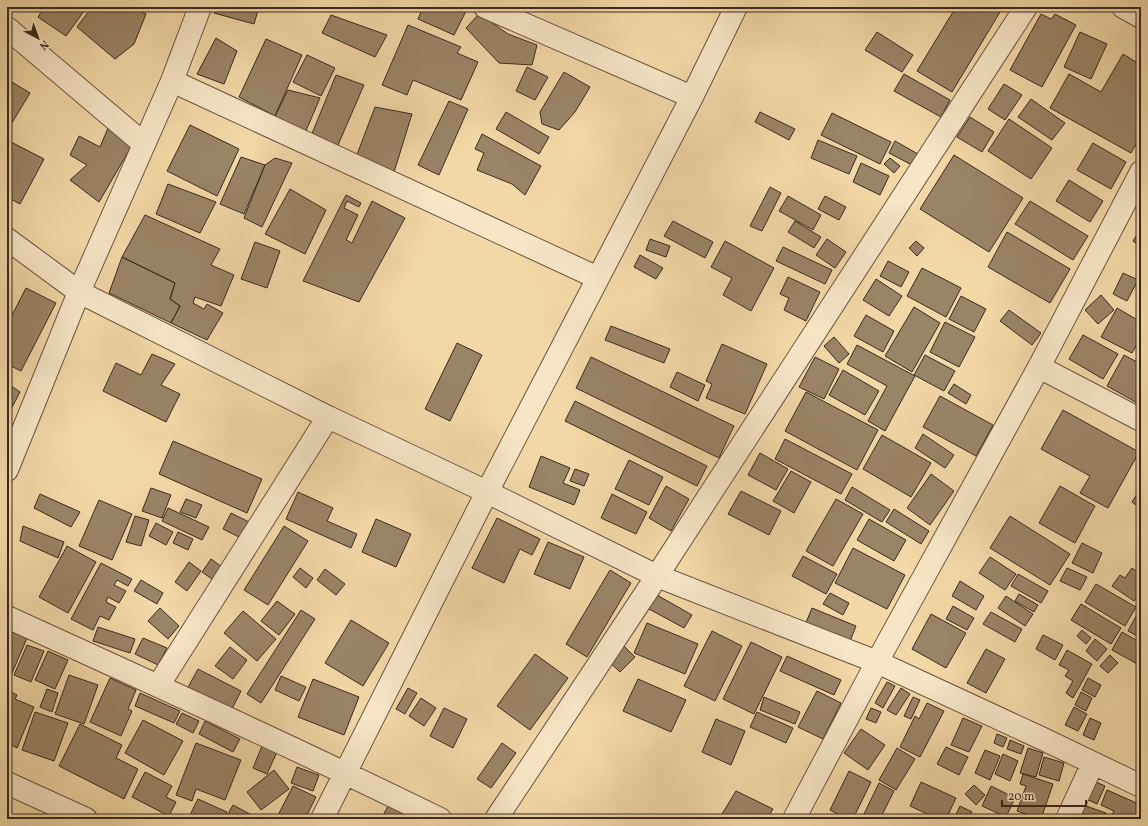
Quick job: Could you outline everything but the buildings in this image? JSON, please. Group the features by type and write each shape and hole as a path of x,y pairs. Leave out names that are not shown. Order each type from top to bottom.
{"street":[{"path":"7,470 79,292 172,81 200,7"},
{"path":"485,7 516,13 692,97"},
{"path":"322,819 487,492 692,97 736,7"},
{"path":"496,819 657,576 1026,7"},
{"path":"1123,7 1141,17"},
{"path":"7,28 144,144"},
{"path":"172,81 598,278"},
{"path":"794,819 876,662 1039,368 1141,172"},
{"path":"7,239 79,292 328,417 487,492 657,576 876,662 1141,786"},
{"path":"1039,368 1141,420"},
{"path":"158,686 328,417"},
{"path":"7,617 345,772 440,819"},
{"path":"1067,819 1093,763"},
{"path":"7,783 86,819"}]}
